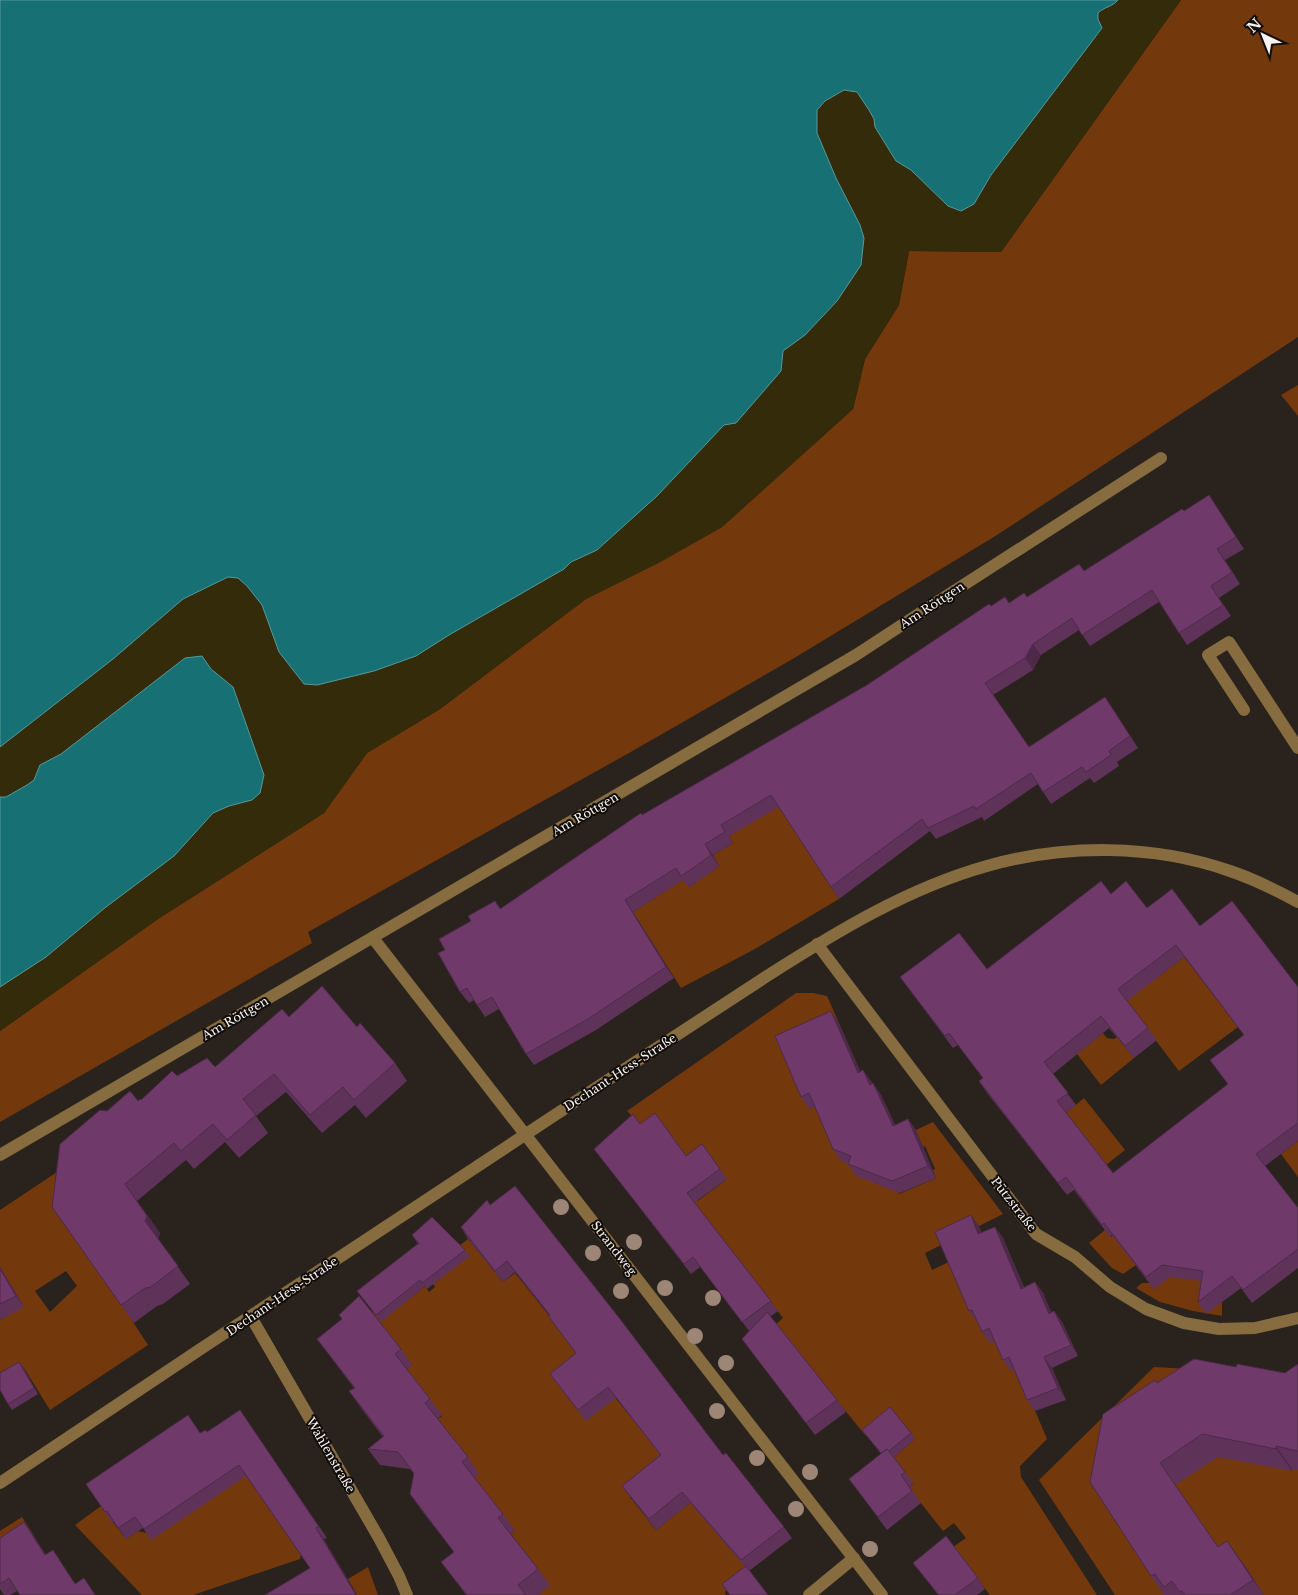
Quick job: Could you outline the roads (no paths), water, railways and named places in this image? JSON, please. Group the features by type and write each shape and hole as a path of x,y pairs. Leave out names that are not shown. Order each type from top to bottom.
{"street":[{"name":"Am Röttgen","path":"0,1155 856,655 1161,458"},
{"path":"1244,710 1208,655 1229,642 1298,748"},
{"name":"Dechant-Hess-Straße","path":"0,1483 526,1133 817,944 878,910 933,883 989,866 1034,856 1084,850 1133,851 1183,858 1228,870 1265,884 1298,902"},
{"name":"Strandweg","path":"373,938 526,1133 882,1595"},
{"name":"Pützstraße","path":"817,944 1036,1234 1076,1257 1110,1287 1146,1309 1184,1323 1219,1329 1255,1328 1298,1318"},
{"name":"Wahlenstraße","path":"251,1317 379,1538 407,1595"},
{"path":"809,1595 854,1558"}],"water":[{"path":"0,0 1118,0 1098,13 1098,19 1102,28 991,175 974,204 961,211 948,206 911,170 896,161 875,127 874,119 869,110 857,92 844,90 825,101 817,110 817,133 836,178 860,225 864,238 861,265 837,301 805,335 783,351 781,371 736,423 724,425 657,496 597,550 571,562 564,569 416,656 374,671 317,685 304,684 279,652 262,605 238,578 228,577 183,599 113,659 0,747"},
{"path":"202,656 211,669 233,687 264,775 260,793 252,800 229,806 213,813 174,856 106,907 46,957 0,987 0,797 6,797 34,780 40,765 61,754 185,658"}]}
